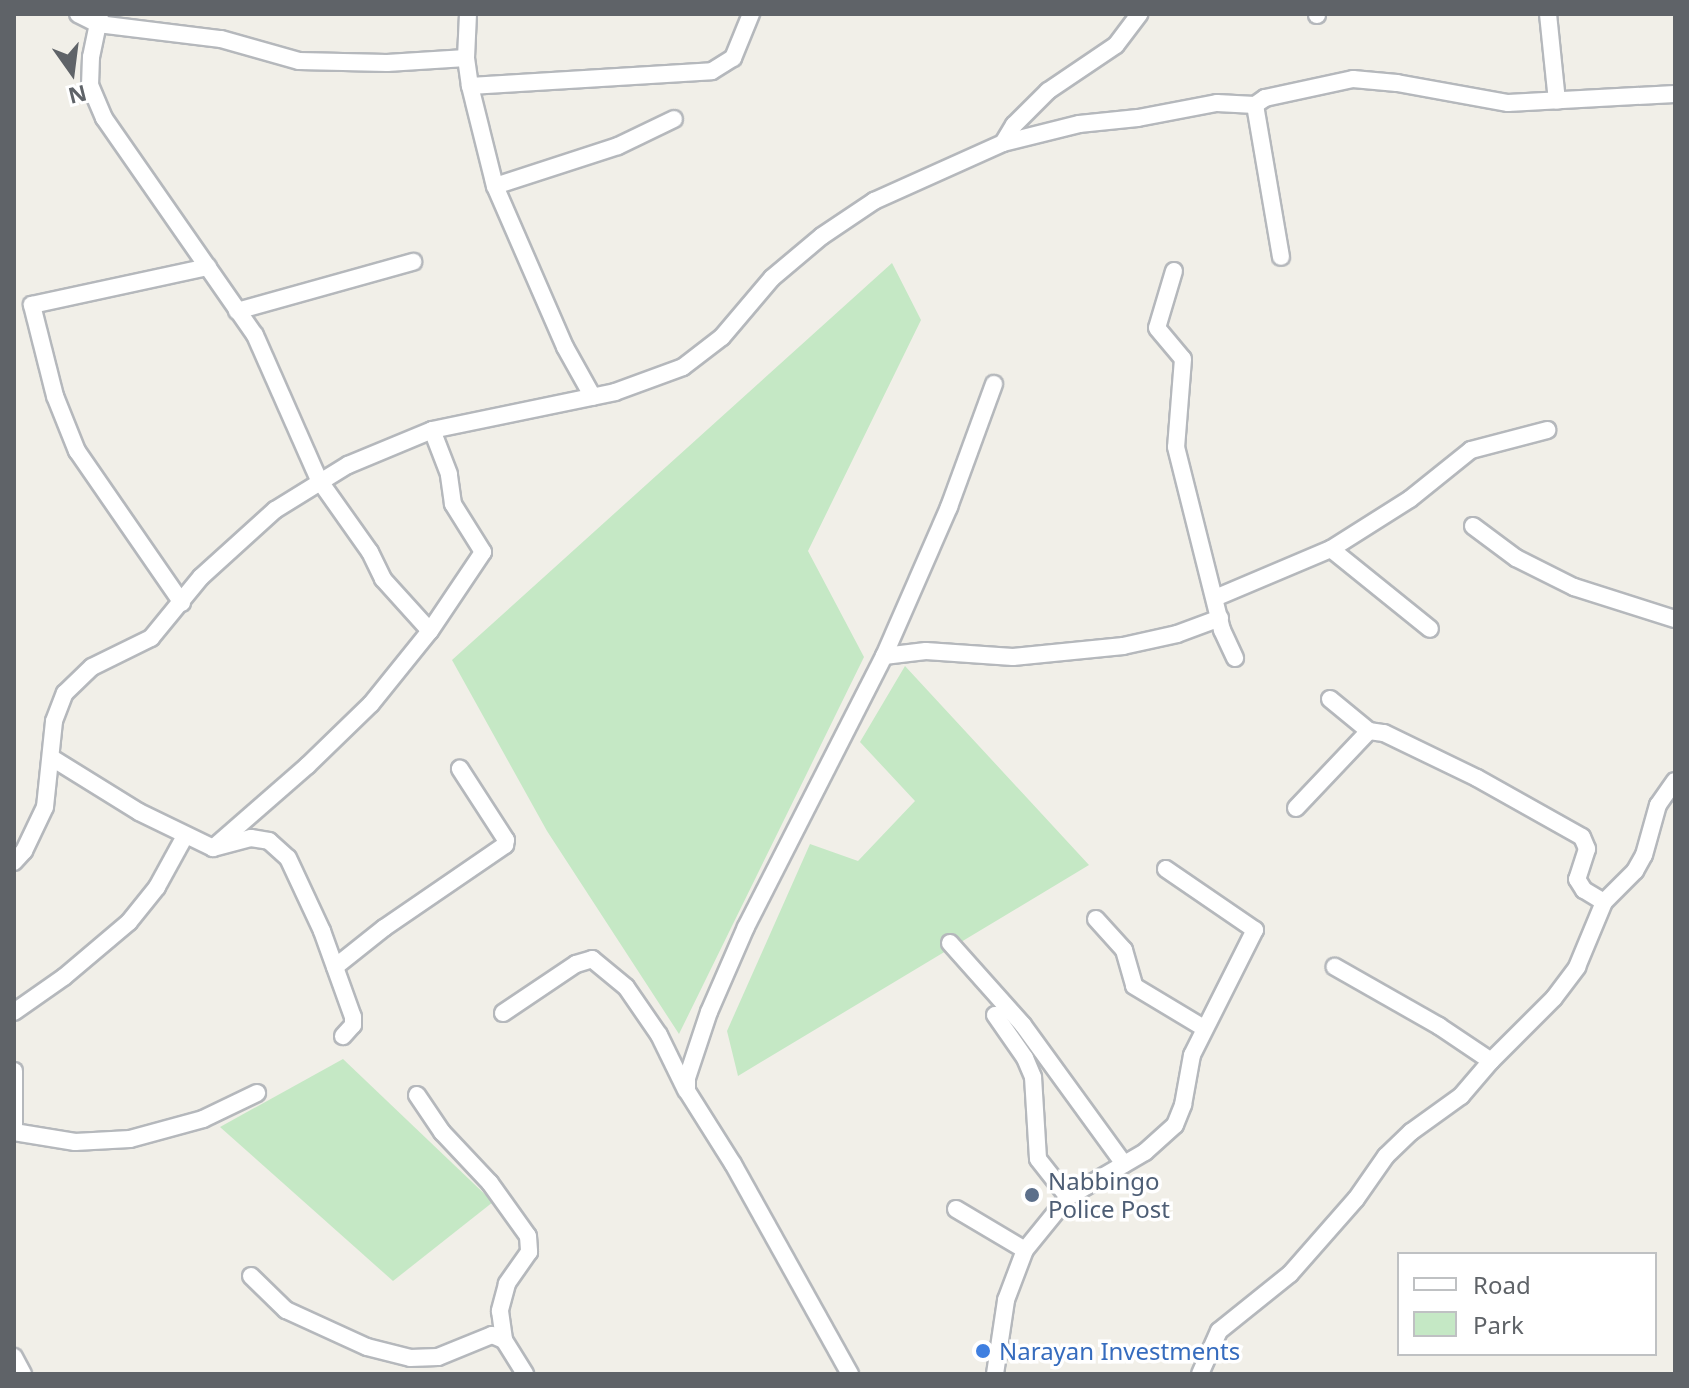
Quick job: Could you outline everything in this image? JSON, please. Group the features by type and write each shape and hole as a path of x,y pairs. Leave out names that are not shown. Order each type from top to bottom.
{"street":[{"path":"78,14 221,39 299,61 387,63 466,58"},
{"path":"468,14 466,58 470,86 495,186 565,347 593,397"},
{"path":"470,86 712,71 733,58 751,14"},
{"path":"1003,143 1014,125 1048,91 1116,45 1139,14"},
{"path":"1548,14 1557,101"},
{"path":"99,19 90,85 104,118 255,335 319,480 370,552 383,579 430,631"},
{"path":"14,862 24,851 45,807 54,721 65,693 92,667 151,638 231,547 319,480 381,449 432,430 593,397 666,375 705,354 761,288 835,227 874,201 1003,143 1079,124 1138,118 1217,103 1255,105 1273,95 1353,79 1397,83 1490,101 1557,101 1675,94"},
{"path":"1255,105 1281,257"},
{"path":"495,186 618,146 674,119"},
{"path":"237,311 413,262"},
{"path":"182,603 110,505 77,451 55,396 32,305 208,267"},
{"path":"1174,271 1157,328 1183,359 1176,447 1222,630 1235,658"},
{"path":"687,1091 687,1078 709,1012 746,927 884,656 949,507 994,384"},
{"path":"213,848 307,766 371,704 430,631 483,552 453,504 449,474 432,430"},
{"path":"1215,598 1331,549 1410,499 1471,450 1547,430"},
{"path":"1473,526 1516,558 1574,587 1675,619"},
{"path":"1331,549 1430,629"},
{"path":"884,656 926,651 1013,657 1123,646 1177,634 1220,618"},
{"path":"1330,699 1369,731 1384,733 1412,745 1582,837 1587,849 1577,879 1584,890 1604,902"},
{"path":"1296,808 1369,731"},
{"path":"52,758 139,812 213,848 251,838 269,841 288,858 353,1017 353,1025 343,1036"},
{"path":"335,967 384,928 505,845 506,840 460,769"},
{"path":"1200,1374 1219,1331 1290,1274 1356,1199 1386,1156 1411,1132 1461,1096 1554,998 1577,967 1604,902 1635,871 1644,855 1658,805 1675,781"},
{"path":"14,1012 64,977 129,922 157,887 185,836"},
{"path":"995,1374 1006,1300 1025,1250 1068,1197 1145,1152 1175,1125 1183,1105 1192,1055 1231,983 1255,930 1166,869"},
{"path":"1096,919 1124,950 1134,986 1204,1028"},
{"path":"950,943 1023,1025 1124,1164"},
{"path":"503,1013 576,964 592,959 626,987 659,1035 687,1091 733,1164 850,1374"},
{"path":"1335,967 1439,1026 1491,1061"},
{"path":"995,1015 1025,1058 1033,1077 1038,1159 1068,1197"},
{"path":"14,1071 14,1132 59,1142 130,1139 203,1119 257,1093"},
{"path":"417,1095 442,1132 490,1183 528,1236 529,1252 507,1284 500,1311 504,1340 525,1374"},
{"path":"956,1209 1025,1250"},
{"path":"251,1276 286,1310 367,1347 410,1358 438,1357 492,1335 504,1340"},
{"path":"14,1357 23,1374"}],"green space":[{"path":"892,263 921,320 808,551 864,657 679,1034 547,831 452,660"},
{"path":"905,666 1089,865 738,1076 727,1031 810,844 858,861 915,801 860,742"},
{"path":"343,1059 493,1202 393,1281 220,1127"}],"place":[{"name":"Nabbingo Police Post","path":"1032,1195"},
{"name":"Narayan Investments","path":"983,1351"}]}
